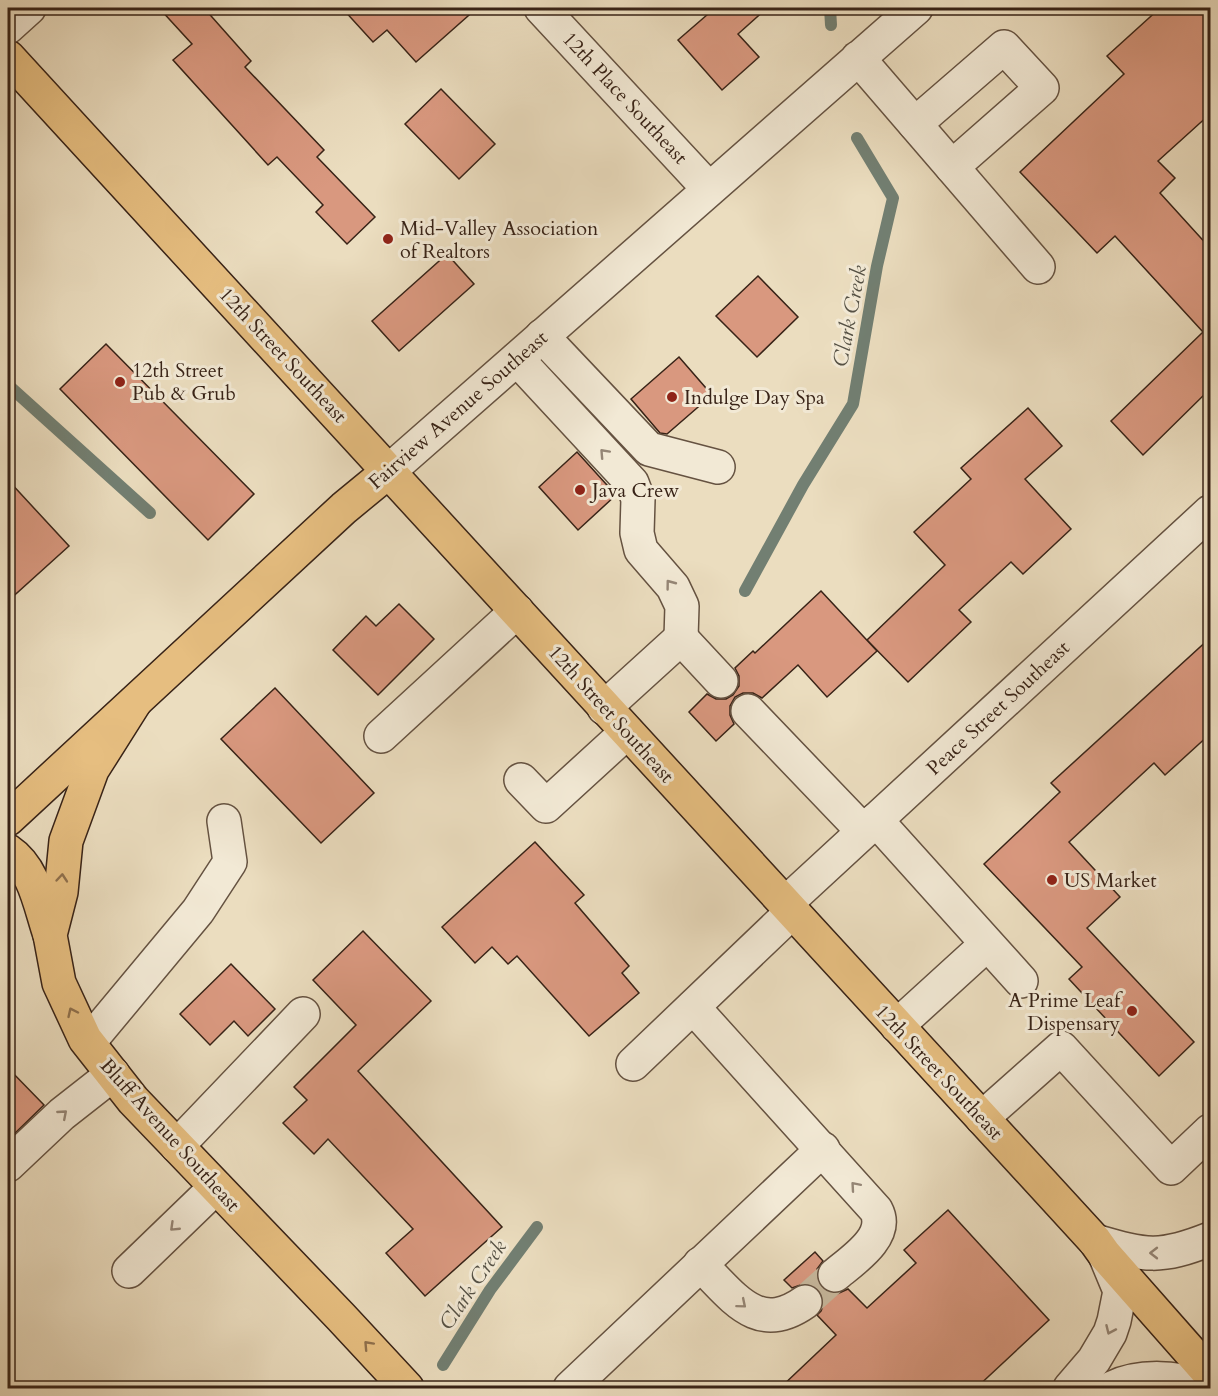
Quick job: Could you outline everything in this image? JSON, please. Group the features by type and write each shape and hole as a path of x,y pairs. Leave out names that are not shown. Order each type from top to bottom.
{"main road":[{"name":"12th Street Southeast","path":"8,57 982,1118 1210,1374"},
{"name":"Fairview Avenue Southeast","path":"8,819 345,508 389,471"},
{"name":"Bluff Avenue Southeast","path":"135,702 92,770 66,841 61,892 50,935 59,983 88,1042 134,1100 407,1389"},
{"path":"8,851 26,869 32,880 50,935"}],"street":[{"path":"8,27 29,8"},
{"name":"12th Place Southeast","path":"541,8 709,189"},
{"name":"Fairview Avenue Southeast","path":"389,471 916,8"},
{"path":"915,124 1004,47 1042,88 952,167"},
{"path":"858,58 1038,267"},
{"path":"543,336 649,449 718,467"},
{"path":"517,359 632,483 638,499 638,533 641,550 674,587 682,606 681,638 721,681"},
{"name":"Peace Street Southeast","path":"633,1064 693,1007 869,826 1210,512"},
{"path":"381,736 518,611"},
{"path":"604,708 681,638"},
{"path":"748,711 869,826 1021,981"},
{"path":"521,780 546,806 627,732"},
{"path":"88,1042 198,911 230,862 224,821"},
{"path":"897,1026 987,944"},
{"path":"693,1007 876,1210 880,1218 880,1226 867,1247 836,1275"},
{"path":"177,1146 303,1014"},
{"path":"982,1118 1061,1048 1171,1168 1210,1131"},
{"path":"14,1160 62,1114 113,1074"},
{"path":"570,1389 823,1149"},
{"path":"129,1271 216,1187"},
{"path":"1100,1248 1152,1254 1171,1253 1210,1239"},
{"path":"1070,1389 1094,1360 1110,1333 1114,1321 1120,1291 1100,1248"},
{"path":"700,1264 752,1312 776,1316 793,1311 805,1302"},
{"path":"1112,1389 1119,1384 1153,1379 1177,1379 1210,1385"}],"building":[{"path":"159,8 204,8 251,61 245,67 324,150 317,157 375,217 347,244 316,212 323,205 277,157 268,165 173,60 192,44"},
{"path":"342,8 477,8 416,62 387,30 373,42"},
{"path":"715,8 767,8 738,34 759,57 722,90 678,40"},
{"path":"1160,8 1210,8 1210,114 1158,161 1175,178 1160,193 1210,248 1210,389 1143,455 1111,421 1203,332 1115,236 1097,253 1020,172 1124,74 1107,56"},
{"path":"441,89 495,144 459,179 405,124"},
{"path":"447,254 474,284 399,351 372,321"},
{"path":"758,276 798,317 757,357 716,316"},
{"path":"106,344 254,494 208,540 60,389"},
{"name":"Indulge Day Spa","path":"679,357 712,395 667,434 660,433 631,399"},
{"path":"1028,408 1062,446 1025,479 1071,529 1023,574 1011,562 959,610 971,622 908,682 867,640 945,565 914,532 971,479 961,468"},
{"path":"577,452 616,495 578,530 539,487"},
{"path":"8,480 69,546 8,601"},
{"path":"821,591 877,651 827,697 798,665 762,698 753,693 743,693 735,697 730,706 730,715 734,724 716,741 689,712 707,694 716,699 726,699 733,695 739,686 739,676 735,668 753,651 755,653"},
{"path":"399,604 434,639 378,695 333,650 366,616 376,626"},
{"path":"1210,638 1210,734 1165,775 1154,763 1069,842 1120,897 1087,928 1194,1042 1159,1076 1069,979 1082,967 984,864 1060,792 1051,783"},
{"path":"275,688 374,793 321,843 221,739"},
{"path":"535,842 584,895 575,903 629,966 622,973 639,993 589,1036 517,956 508,964 492,947 475,963 442,927"},
{"path":"363,931 431,1001 358,1071 502,1227 425,1296 386,1253 413,1229 328,1139 314,1154 283,1123 307,1100 294,1087 356,1025 313,980"},
{"path":"231,964 275,1009 248,1036 234,1021 210,1045 180,1014"},
{"path":"8,1068 44,1105 8,1140"},
{"path":"948,1210 1049,1320 975,1389 779,1389 836,1335 817,1315 824,1303 821,1292 815,1286 806,1283 792,1288 784,1280 815,1252 823,1261 817,1269 816,1277 821,1287 837,1294 848,1289 867,1308 916,1263 904,1250"}],"waterway":[{"name":"Clark Creek","path":"830,8 831,25"},
{"name":"Clark Creek","path":"745,591 803,485 853,404 877,266 893,198 857,138"},
{"path":"8,385 150,513"},
{"name":"Clark Creek","path":"443,1365 490,1290 537,1227"}],"tunnel":[{"path":"805,1302 835,1275"}],"place":[{"name":"Mid-Valley Association of Realtors","path":"388,239"},
{"name":"12th Street Pub & Grub","path":"120,382"},
{"name":"Indulge Day Spa","path":"672,397"},
{"name":"Java Crew","path":"580,490"},
{"name":"US Market","path":"1052,880"},
{"name":"A Prime Leaf Dispensary","path":"1132,1011"}]}
